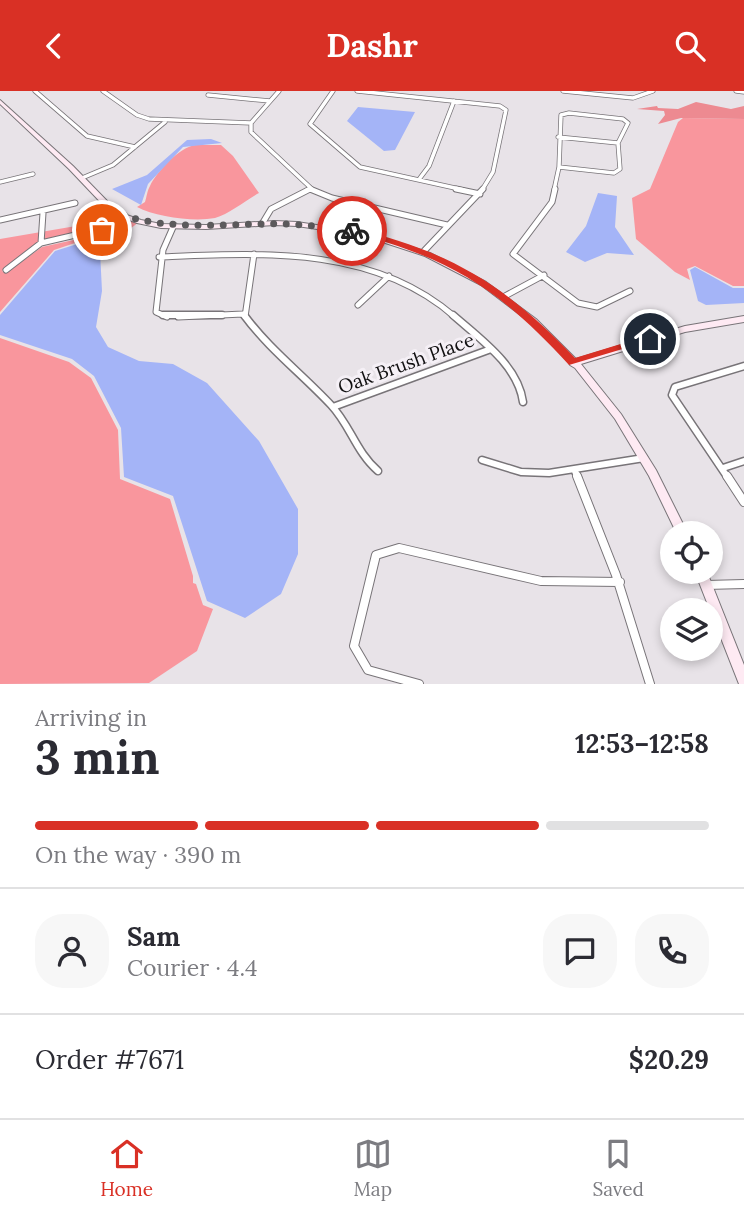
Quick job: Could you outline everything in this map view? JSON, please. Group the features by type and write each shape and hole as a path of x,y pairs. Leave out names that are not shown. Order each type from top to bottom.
{"street":[{"path":"35,91 88,136 135,148"},
{"path":"103,91 137,115 165,122 251,123"},
{"path":"279,91 251,123 251,132 310,189 332,198 447,225"},
{"path":"334,91 310,124 360,167 420,178 480,194"},
{"path":"357,91 500,106 506,110 493,172 480,194 424,251"},
{"path":"563,91 633,98 653,91"},
{"path":"736,91 744,92"},
{"path":"208,95 270,101"},
{"path":"0,101 122,215 148,223 174,225 317,226 365,233 424,251 471,274 505,296 537,324 573,363 644,458 676,521"},
{"path":"420,178 429,166 454,101"},
{"path":"559,167 614,173 620,169 618,143 628,123 622,119 561,115 558,137 559,167 552,202 513,254 578,303 597,307 630,291"},
{"path":"82,178 113,165 165,122"},
{"path":"558,137 618,143"},
{"path":"0,182 33,174"},
{"path":"261,224 271,209 310,189"},
{"path":"0,220 75,204"},
{"path":"41,244 43,212"},
{"path":"6,270 41,244 88,235 122,215"},
{"path":"174,225 159,257 161,296 156,312 168,317 243,314"},
{"path":"254,254 243,314 263,341 333,407 365,459 378,471"},
{"path":"159,257 293,254 346,262 389,276 435,299 491,349 523,389 523,402"},
{"path":"505,296 544,275"},
{"path":"358,305 389,276"},
{"path":"573,363 685,329 742,321"},
{"name":"Oak Brush Place","path":"333,407 491,349"},
{"path":"744,366 675,387 671,395 744,502"},
{"path":"482,460 521,472 549,473 644,458"},
{"path":"723,468 744,461"},
{"path":"574,469 598,522 620,582 650,684"},
{"path":"419,684 368,670 354,646 376,555 400,548 541,581 620,582"},
{"path":"744,584 706,585 744,681"}],"shaded area":[{"path":"696,102 731,109 744,106 744,119 681,118 658,124 665,115 664,111 637,109 657,106 678,109"},
{"path":"683,118 744,119 744,286 733,286 695,266 687,269 690,280 675,272 636,239 632,198 650,189 678,122"},
{"path":"195,145 221,145 233,156 259,193 215,218 186,219 164,216 137,207 145,202 153,180 163,167 176,155"},
{"path":"114,215 83,231 39,241 36,247 2,271 6,273 42,247 96,235 124,218 139,222 122,235 90,238 54,250 0,312 0,239 76,226"},
{"path":"0,338 69,362 91,378 118,430 120,479 170,499 193,583 196,584 203,605 213,609 197,651 149,683 0,684"}],"water":[{"path":"358,107 415,112 395,150 384,151 347,121"},
{"path":"211,139 222,143 183,147 148,184 141,205 112,189 147,175 187,140"},
{"path":"598,193 617,196 615,227 634,255 607,253 585,262 566,252 586,226"},
{"path":"90,240 112,241 100,251 102,291 96,327 108,347 139,361 173,364 207,383 259,441 298,509 298,554 281,594 245,618 207,601 173,496 124,477 121,428 94,376 72,359 0,335 0,315 55,251"},
{"path":"695,267 733,288 744,288 744,303 706,305 698,301 690,270"}],"way so far":[{"path":"102,230 125,216 148,223 174,225 294,224 352,231"}],"route":[{"path":"352,231 397,241 471,274 505,296 537,324 573,363 650,339"}]}
